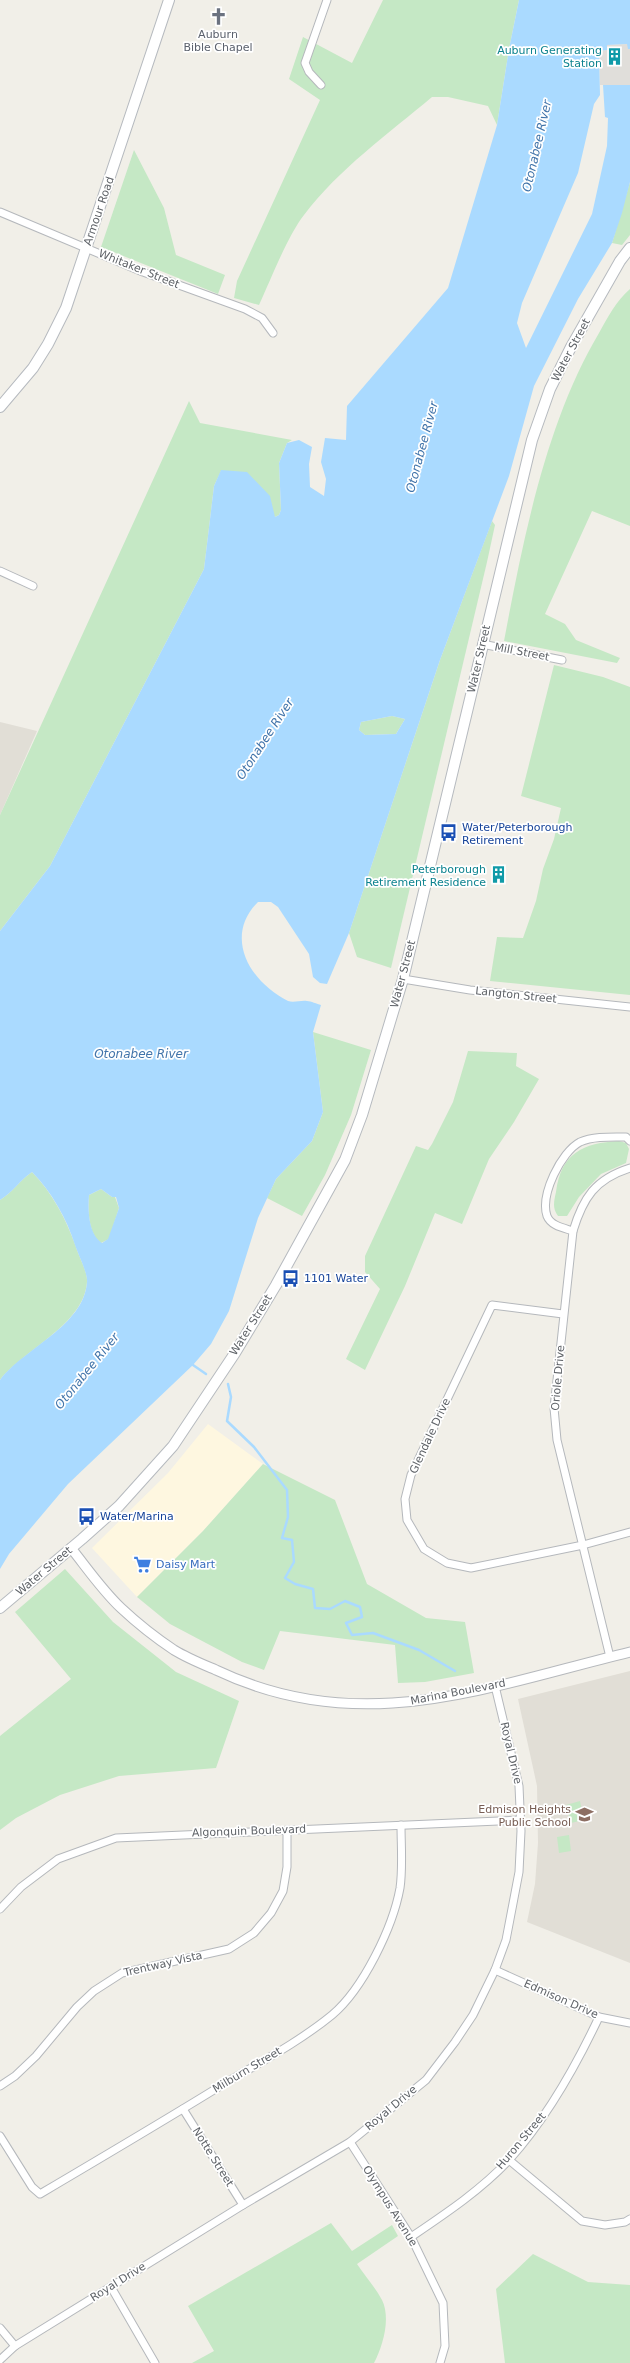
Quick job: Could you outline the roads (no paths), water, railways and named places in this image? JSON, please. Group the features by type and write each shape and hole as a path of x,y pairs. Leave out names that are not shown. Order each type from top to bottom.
{"main road":[{"name":"Armour Road","path":"0,407 33,368 48,344 66,308 169,0"},
{"name":"Water Street","path":"0,1608 119,1506 173,1446 235,1352 276,1285 345,1160 362,1115 403,979 532,440 550,389 571,347 620,261 630,248"}],"street":[{"path":"321,85 308,72 305,63 327,0"},
{"name":"Whitaker Street","path":"0,212 50,235 86,248 143,272 245,309 262,318 273,333"},
{"path":"0,571 33,586"},
{"name":"Mill Street","path":"482,644 562,660"},
{"name":"Langton Street","path":"403,979 470,990 630,1008"},
{"path":"573,1231 556,1226 548,1217 546,1198 553,1174 565,1157 580,1142 619,1137 626,1137 630,1141"},
{"name":"Oriole Drive","path":"610,1657 558,1440 554,1408 573,1231 580,1208 601,1181 630,1168"},
{"name":"Glendale Drive","path":"563,1314 492,1305 411,1475 405,1498 407,1520 424,1549 447,1564 471,1568 583,1545"},
{"path":"583,1545 630,1532"},
{"name":"Marina Boulevard","path":"71,1548 90,1574 121,1608 175,1651 240,1682 312,1701 350,1705 389,1705 429,1700 494,1686 630,1652"},
{"name":"Royal Drive","path":"0,2360 15,2346 243,2205 350,2142 426,2080 455,2042 473,2015 495,1970 506,1940 519,1872 519,1786 494,1686"},
{"name":"Algonquin Boulevard","path":"0,1909 21,1887 58,1859 116,1838 520,1820"},
{"name":"Milburn Street","path":"0,2136 32,2187 40,2194 296,2040 333,2014 354,1989 372,1962 390,1926 400,1888 401,1825"},
{"name":"Trentway Vista","path":"0,2086 15,2076 36,2056 77,2007 94,1991 122,1972 229,1949 254,1933 271,1913 282,1891 287,1867 287,1830"},
{"name":"Edmison Drive","path":"495,1970 599,2017 630,2023"},
{"name":"Huron Street","path":"411,2237 452,2209 509,2160 550,2106 577,2064 599,2017"},
{"name":"Notte Street","path":"183,2109 243,2205"},
{"name":"Olympus Avenue","path":"350,2142 411,2237 443,2303 445,2346 440,2363"},
{"path":"509,2160 582,2221 605,2225 625,2222 630,2219"},
{"path":"111,2287 155,2363"},
{"path":"0,2328 15,2346"}],"water":[{"name":"Otonabee River","path":"519,0 630,0 630,49 628,49 627,44 607,45 607,50 599,51 600,95 594,104 578,173 522,303 517,323 526,348 592,214 607,146 608,118 605,117 603,85 630,85 630,182 612,243 578,299 534,386 509,476 440,660 349,933 327,984 320,983 313,977 309,954 278,907 271,902 258,902 248,916 243,930 242,944 246,958 253,971 262,982 274,993 288,1001 309,1001 321,1005 313,1032 323,1112 312,1141 276,1179 258,1218 229,1311 211,1344 193,1365 68,1484 9,1554 0,1569 0,1380 23,1357 51,1336 76,1311 83,1298 87,1278 72,1235 63,1215 46,1188 32,1172 0,1200 0,931 50,866 204,569 214,486 221,470 247,472 270,496 275,517 279,515 281,510 279,463 287,443 299,440 312,447 309,464 310,487 324,496 326,479 321,462 325,438 346,440 347,406 448,288 497,125 509,49","holes":["392,716 405,719 396,734 365,735 359,730 361,722","101,1189 112,1197 116,1197 119,1208 108,1239 102,1243 97,1239 91,1228 89,1207 89,1195"]}],"waterway":[{"path":"193,1365 206,1374"},
{"path":"228,1384 231,1397 227,1421 254,1447 287,1490 288,1517 282,1538 292,1540 294,1562 285,1578 295,1584 313,1589 315,1608 330,1609 345,1601 360,1607 362,1617 346,1623 352,1635 373,1633 419,1650 455,1671"}],"place":[{"name":"Auburn Bible Chapel","path":"218,16"},
{"name":"Auburn Generating Station","path":"615,56"},
{"name":"Water/Peterborough Retirement","path":"449,833"},
{"name":"Peterborough Retirement Residence","path":"499,875"},
{"name":"1101 Water","path":"291,1278"},
{"name":"Water/Marina","path":"87,1516"},
{"name":"Daisy Mart","path":"143,1564"},
{"name":"Edmison Heights Public School","path":"584,1815"}]}
